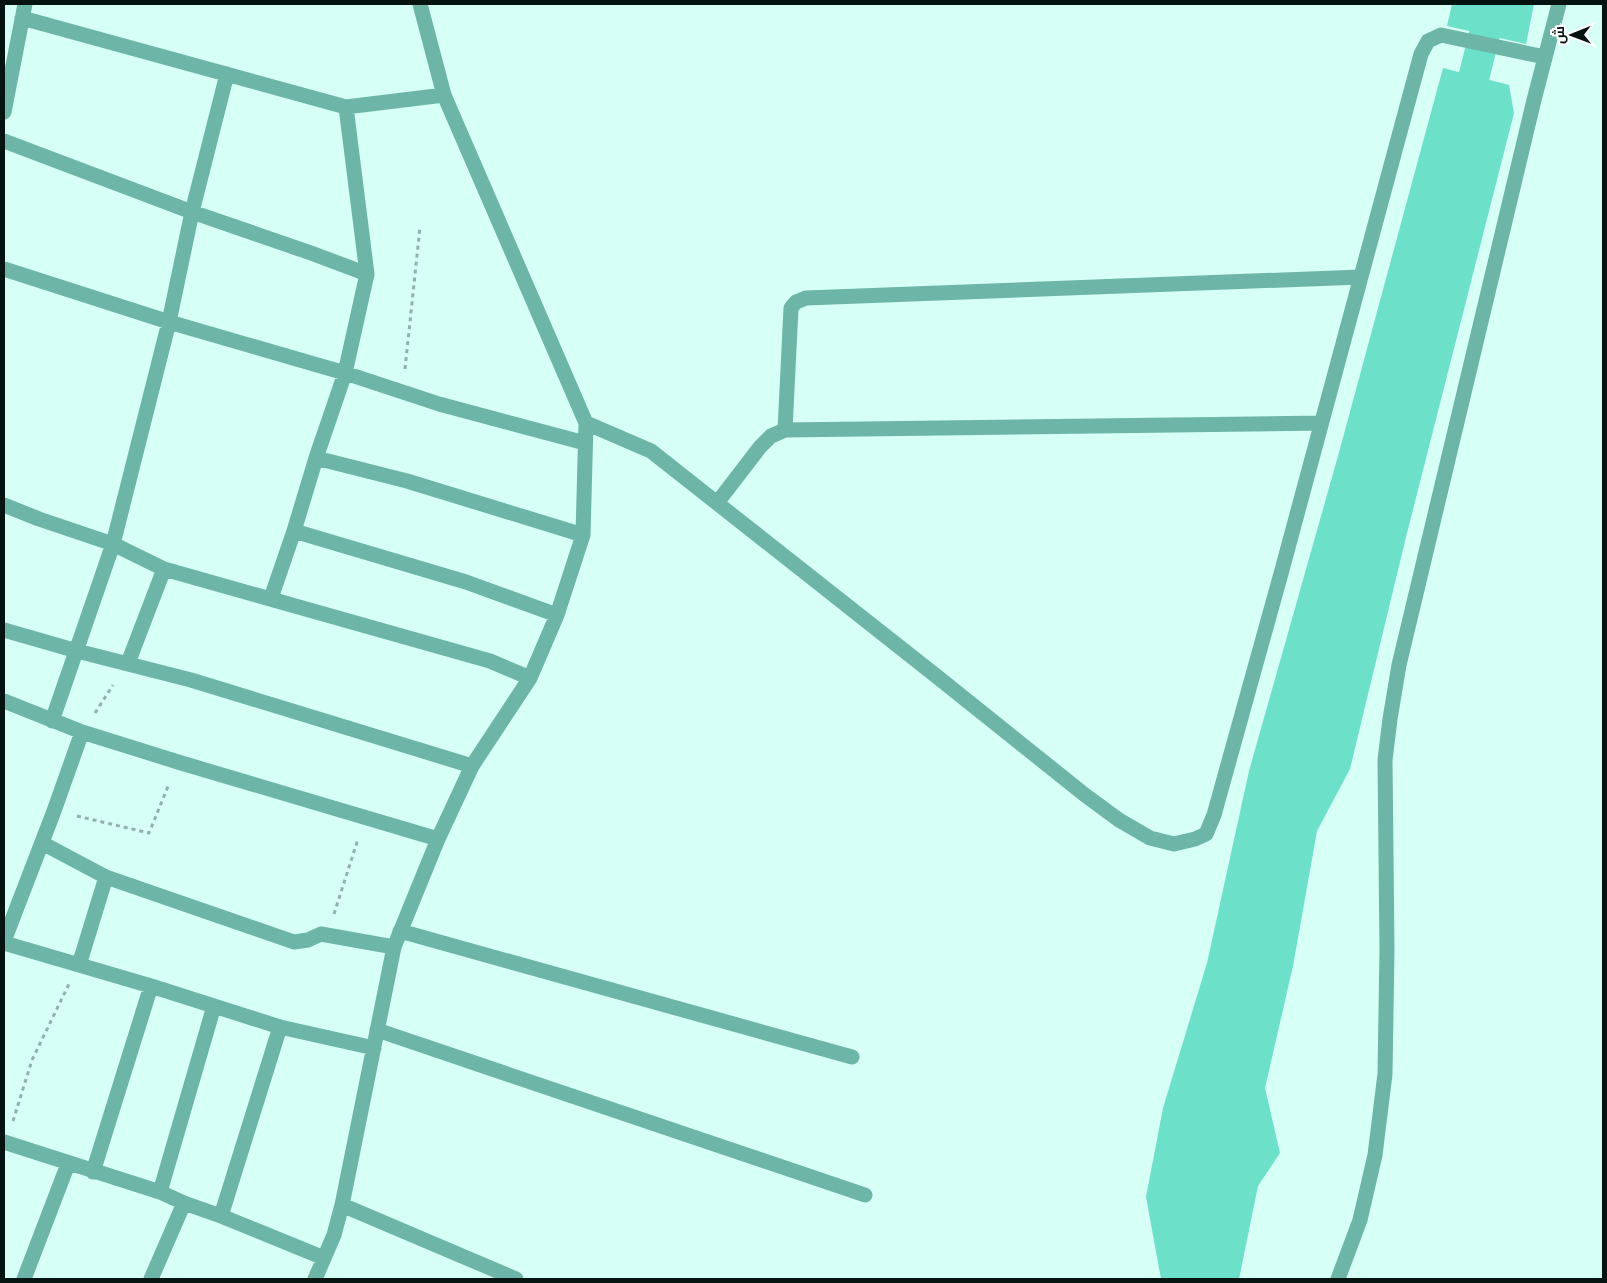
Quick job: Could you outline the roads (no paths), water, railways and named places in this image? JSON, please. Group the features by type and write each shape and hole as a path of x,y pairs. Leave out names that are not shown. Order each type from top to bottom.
{"street":[{"path":"315,1279 334,1235 342,1205 394,947 438,839 472,766 530,678 557,615 583,535 586,423 444,96 420,4"},
{"path":"1338,1279 1360,1220 1375,1155 1385,1074 1387,949 1385,760 1390,719 1402,656 1531,110 1559,4"},
{"path":"4,112 24,11 226,74 346,108 444,96"},
{"path":"586,423 651,451 1119,820 1150,838 1174,844 1195,839 1206,834 1214,815 1421,54 1428,40 1441,35 1545,57"},
{"path":"52,720 113,544 169,322 192,212 226,74"},
{"path":"270,598 345,374 366,274 346,108"},
{"path":"4,141 192,212 366,274"},
{"path":"4,269 169,322 439,404 585,443"},
{"path":"785,430 791,308 796,302 806,298 1361,277"},
{"path":"717,503 770,436 785,430 1321,423"},
{"path":"316,458 407,480 583,535"},
{"path":"4,505 113,544 164,569 490,661 530,678"},
{"path":"294,531 466,582 557,615"},
{"path":"128,663 164,569"},
{"path":"4,630 191,680 472,766"},
{"path":"4,701 82,732 438,839"},
{"path":"82,732 4,942 280,1027 374,1048"},
{"path":"42,842 106,877 294,942 301,942 321,934 327,934 394,947"},
{"path":"79,965 106,877"},
{"path":"400,931 852,1058"},
{"path":"93,1172 151,986"},
{"path":"160,1192 214,1006"},
{"path":"220,1216 280,1027"},
{"path":"377,1030 866,1195"},
{"path":"5,1143 160,1192 184,1204 220,1216 324,1258"},
{"path":"24,1279 68,1164"},
{"path":"151,1279 184,1204"},
{"path":"342,1205 516,1279"}],"waterway":[{"path":"1464,117 1492,4"}]}
